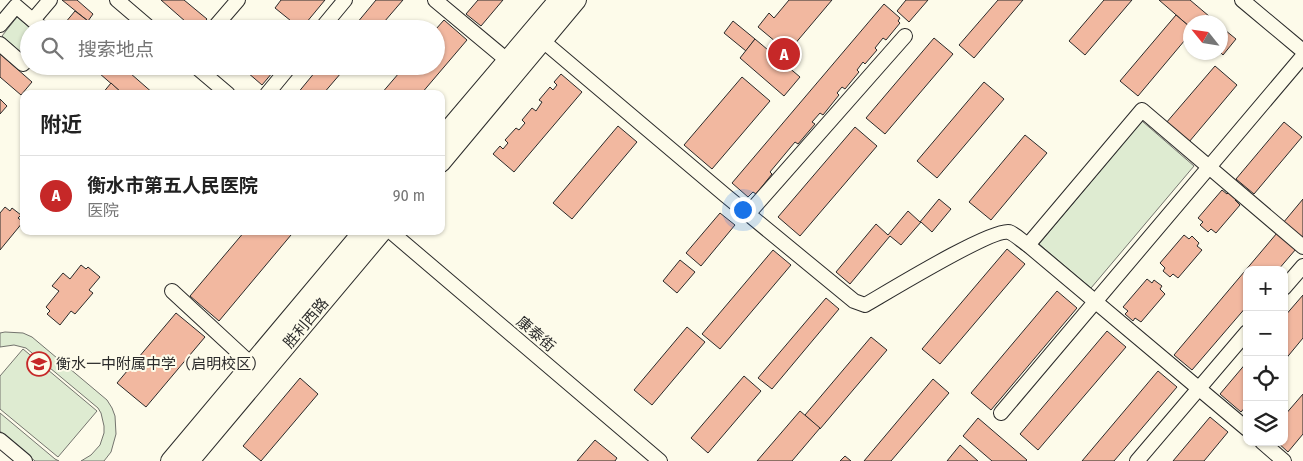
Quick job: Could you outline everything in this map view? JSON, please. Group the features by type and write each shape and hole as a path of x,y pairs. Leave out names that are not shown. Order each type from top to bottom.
{"main road":[{"path":"445,133 558,0"},
{"path":"445,157 577,0"},
{"name":"胜利西路","path":"170,461 360,235"},
{"name":"胜利西路","path":"190,461 380,235"}],"street":[{"path":"40,20 50,0"},
{"path":"117,0 140,20"},
{"path":"221,20 238,0"},
{"path":"328,20 345,0"},
{"path":"435,0 507,60"},
{"path":"1242,0 1303,51"},
{"path":"0,25 16,6 33,20"},
{"path":"748,214 904,36"},
{"path":"544,40 725,195 854,301 865,305 980,241 1009,232 1028,245 1243,426"},
{"path":"0,44 20,61"},
{"path":"1001,413 1303,56"},
{"path":"206,75 223,90"},
{"path":"270,90 283,75"},
{"path":"1028,245 1142,110 1303,246"},
{"name":"康泰街","path":"395,235 645,456 660,461"},
{"path":"1288,283 1303,266"},
{"path":"172,291 251,364"},
{"path":"1137,461 1243,337"},
{"path":"0,440 25,461"},
{"path":"1267,446 1284,461"}],"green space":[{"path":"17,17 20,20 20,51 2,36"},
{"path":"1142,121 1194,166 1091,288 1039,244"},
{"path":"0,333 23,333 32,337 107,400 115,416 116,434 111,452 104,461 81,461 91,455 100,445 104,433 101,413 98,408 26,348 14,345 0,347"},
{"path":"23,349 97,411 58,457 0,409 0,376"},
{"path":"0,413 59,461 35,461 0,431"}],"building":[{"path":"62,0 77,0 93,14 87,20"},
{"path":"161,0 184,0 207,19 184,20"},
{"path":"281,0 325,0 308,20 290,20 275,8"},
{"path":"376,0 403,0 386,20 359,20"},
{"path":"478,0 503,0 481,26 466,14"},
{"path":"789,0 832,0 788,52 758,27 769,13 774,18"},
{"path":"906,0 928,0 909,22 897,11"},
{"path":"998,0 1023,0 974,58 959,45"},
{"path":"1104,0 1132,0 1085,55 1069,41"},
{"path":"1159,0 1190,0 1208,15 1183,15 1183,21"},
{"path":"884,4 900,18 898,21 900,23 886,40 883,38 875,48 877,50 865,64 863,62 857,70 859,72 845,89 842,87 837,93 839,95 823,115 820,113 812,122 815,124 798,144 795,142 770,172 772,174 756,194 753,192 748,197 732,183"},
{"path":"75,11 87,20 68,20"},
{"path":"1176,15 1183,21 1183,42 1138,96 1120,81"},
{"path":"445,21 467,40 445,66"},
{"path":"733,21 755,39 746,51 724,33"},
{"path":"1228,32 1236,39 1228,49"},
{"path":"934,38 953,54 885,134 866,118"},
{"path":"755,39 800,77 784,96 740,58"},
{"path":"0,54 20,72 20,75 24,75 32,82 25,90 20,90 20,94 0,77"},
{"path":"1215,66 1237,85 1189,142 1166,123"},
{"path":"561,74 582,92 514,172 493,154 500,146 503,149 508,143 505,140 516,128 519,130 525,123 522,120 532,108 536,111 542,102 539,100 550,87 553,90 557,85 554,82"},
{"path":"101,75 132,75 149,90 118,90"},
{"path":"250,75 270,75 262,85"},
{"path":"313,75 339,75 326,90 300,90"},
{"path":"397,75 437,75 424,90 384,90"},
{"path":"742,77 770,101 712,169 684,145"},
{"path":"984,82 1004,99 937,178 917,161"},
{"path":"111,83 119,90 105,90"},
{"path":"0,99 7,106 0,114"},
{"path":"1284,122 1302,137 1254,194 1236,179"},
{"path":"618,126 637,142 572,219 553,203"},
{"path":"855,127 877,146 800,236 778,217"},
{"path":"1025,135 1047,153 991,220 969,202"},
{"path":"1222,190 1227,194 1230,191 1237,198 1235,200 1240,205 1216,233 1211,229 1208,232 1200,225 1203,222 1198,218"},
{"path":"939,199 951,209 932,232 921,222 901,245 890,236 850,284 836,272 876,224 888,235 908,211 920,222"},
{"path":"1303,199 1303,236 1301,239 1283,223"},
{"path":"5,207 10,211 12,208 20,214 18,218 20,220 20,226 0,250 0,213"},
{"path":"720,213 735,225 701,266 686,253"},
{"path":"1277,233 1296,249 1281,266 1249,266"},
{"path":"242,235 291,235 219,321 190,296"},
{"path":"1184,235 1189,239 1192,236 1199,243 1197,246 1202,250 1178,278 1173,274 1170,277 1163,271 1165,268 1160,263"},
{"path":"1007,249 1025,264 940,364 922,349"},
{"path":"773,250 791,265 720,349 702,334"},
{"path":"680,260 695,272 677,293 663,281"},
{"path":"81,265 86,269 88,267 100,277 89,290 93,293 75,314 71,311 60,325 47,314 50,311 46,307 59,291 52,286 63,273 70,279"},
{"path":"1243,273 1243,311 1192,370 1174,355"},
{"path":"1147,279 1152,283 1154,280 1162,286 1160,289 1165,294 1141,322 1135,318 1133,321 1125,314 1128,311 1123,307"},
{"path":"1057,291 1077,308 991,410 971,393"},
{"path":"1303,295 1303,338 1288,356 1288,356 1288,312"},
{"path":"826,298 839,309 772,389 758,378"},
{"path":"176,313 205,337 146,407 117,383"},
{"path":"687,327 705,342 652,405 634,390"},
{"path":"1107,331 1126,347 1038,450 1020,434"},
{"path":"871,337 887,350 820,429 805,415"},
{"path":"1243,367 1243,410 1241,412 1220,394"},
{"path":"1158,371 1177,387 1114,461 1082,461"},
{"path":"744,376 761,391 708,453 691,438"},
{"path":"300,378 318,394 261,461 243,446"},
{"path":"933,379 949,393 891,461 864,461"},
{"path":"1303,394 1303,434 1288,452 1281,446 1288,446 1288,411"},
{"path":"800,411 820,428 792,461 757,461"},
{"path":"1210,417 1228,432 1204,461 1173,461"},
{"path":"978,418 1027,460 992,461 963,436"},
{"path":"595,440 617,458 615,461 577,461"},
{"path":"960,445 978,461 947,461"},
{"path":"845,456 851,461 840,461"}],"place":[{"name":"衡水市第五人民医院","path":"784,54"},
{"name":"衡水一中附属中学（启明校区）","path":"39,364"}]}
